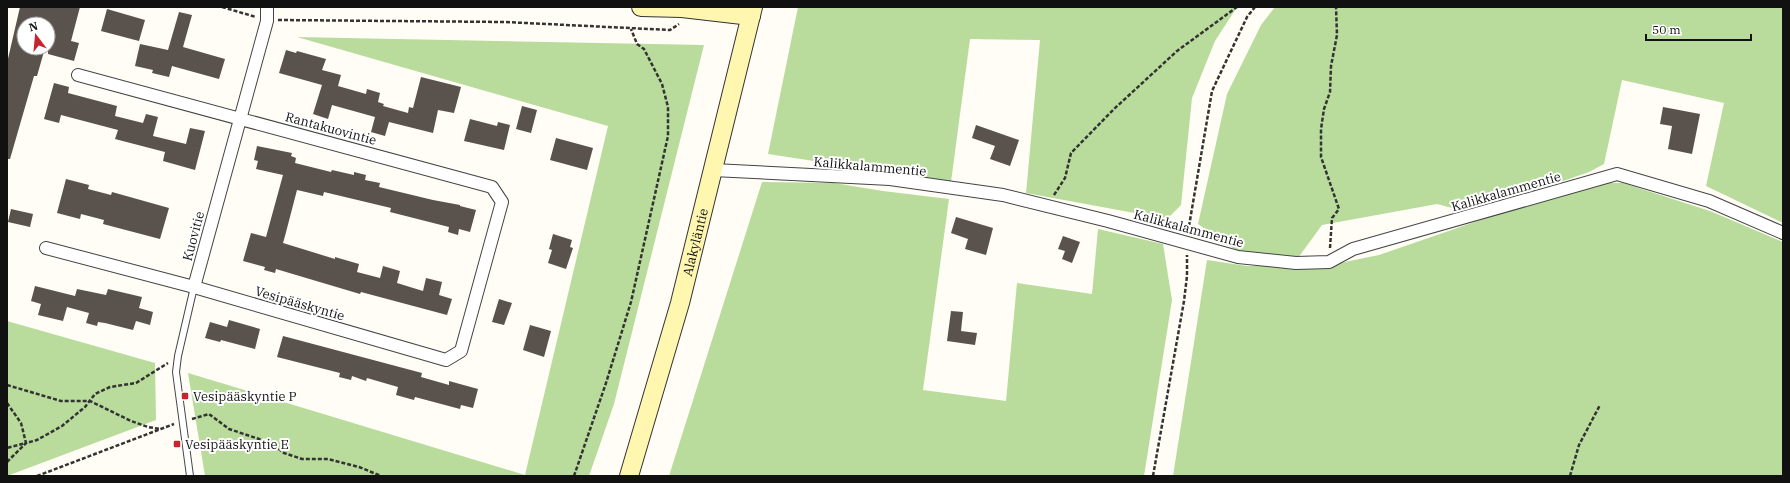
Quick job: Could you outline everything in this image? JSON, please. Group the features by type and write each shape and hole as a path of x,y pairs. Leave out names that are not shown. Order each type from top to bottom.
{"main road":[{"path":"641,7 752,11"},
{"name":"Alakyläntie","path":"629,476 680,303 752,11"}],"street":[{"name":"Kuovitie","path":"194,287 266,20 266,7"},
{"name":"Rantakuovintie","path":"78,75 240,117 492,187 502,202 484,268"},
{"name":"Kalikkalammentie","path":"713,170 890,179 1003,195 1238,257 1296,262 1329,262 1353,249 1617,174 1709,201 1783,233"},
{"name":"Vesipääskyntie","path":"46,248 194,287 446,360 461,351 484,268"}],"lane":[{"name":"Kuovitie","path":"190,476 176,372 178,356 194,287"}],"path":[{"path":"222,7 266,20 505,22 670,30 678,25 682,8"},
{"path":"1047,206 1065,178 1071,153 1114,109 1177,51 1237,7"},
{"path":"1329,262 1332,218 1339,209 1321,157 1321,129 1324,108 1330,92 1331,66 1336,35 1336,7"},
{"path":"574,476 606,383 631,302 668,136 668,107 662,84 644,49 637,44 630,29"},
{"path":"7,448 37,440 62,426 96,394 110,387 136,383 178,356"},
{"path":"7,385 61,401 90,401 131,421 148,427 161,429"},
{"path":"7,403 21,423 26,443"},
{"path":"1570,476 1579,445 1600,405"},
{"path":"37,476 182,421 209,414 229,429 275,446 284,453 302,459 328,459 359,467 381,476"},
{"path":"7,462 26,443"}],"green space":[{"path":"798,7 1237,7 1215,41 1192,98 1181,205 1167,219 1026,193 1040,40 970,39 951,182 768,154"},
{"path":"1275,7 1783,7 1783,223 1706,186 1724,103 1622,80 1604,164 1589,172 1471,213 1437,204 1322,225 1298,258 1237,251 1198,224 1227,94 1261,25"},
{"path":"297,37 704,45 614,404 589,476 205,476 188,373 525,475 608,126"},
{"path":"762,182 834,183 949,199 923,390 1006,401 1017,283 1092,294 1098,229 1163,244 1172,300 1144,476 669,476"},
{"path":"1600,183 1623,183 1710,211 1783,242 1783,476 1173,476 1207,260 1247,266 1330,265 1379,255 1541,199"},
{"path":"7,321 155,363 156,420 7,476"}],"building":[{"path":"20,7 80,7 71,41 79,43 74,61 55,56 56,16 18,16"},
{"path":"107,9 145,20 139,41 101,31"},
{"path":"179,12 192,15 183,47 225,59 219,79 172,66 169,77 152,73 153,70 135,66 140,44 168,50"},
{"path":"16,24 16,56 43,56 37,76 34,76 10,159 7,159 7,63"},
{"path":"286,50 296,53 297,51 326,59 322,70 341,75 338,86 366,94 367,89 380,93 378,102 384,104 383,106 408,113 409,107 413,108 421,77 461,87 454,113 438,110 433,133 389,122 385,136 371,132 375,117 332,105 328,119 313,114 322,85 279,73"},
{"path":"54,83 69,87 68,93 117,106 115,116 143,123 146,114 158,117 153,136 186,144 190,128 205,131 195,170 163,161 165,152 115,139 118,130 61,115 59,123 44,119"},
{"path":"522,106 537,110 531,133 516,129"},
{"path":"1663,107 1700,114 1692,154 1668,149 1672,126 1660,124"},
{"path":"470,119 497,126 498,122 510,125 504,150 464,141"},
{"path":"976,125 1019,140 1010,166 990,159 995,146 972,138"},
{"path":"556,138 593,148 587,170 550,160"},
{"path":"257,146 292,153 291,156 296,158 295,163 331,172 332,170 354,175 354,172 366,175 365,180 380,183 379,187 476,210 470,232 459,229 458,235 448,232 449,227 390,212 391,208 324,192 323,196 297,190 283,243 335,259 335,257 359,264 357,272 380,278 383,266 400,271 397,283 423,291 426,278 442,282 439,295 452,299 447,315 361,292 360,294 276,269 275,273 264,270 265,267 243,261 251,233 266,237 283,175 256,169 258,161 254,160"},
{"path":"66,179 89,185 88,189 111,195 112,192 169,208 160,239 103,224 104,220 81,214 80,219 57,213"},
{"path":"11,209 33,214 30,227 8,222"},
{"path":"956,217 993,228 986,255 965,249 968,239 951,233"},
{"path":"553,234 572,240 570,247 573,248 566,269 548,263 552,250 549,249"},
{"path":"1063,236 1080,242 1072,263 1062,259 1065,251 1058,249"},
{"path":"35,286 75,296 77,289 106,295 108,289 142,297 139,308 153,312 150,325 136,321 133,330 98,322 97,326 86,323 89,313 67,307 63,321 38,315 41,304 31,301"},
{"path":"499,299 512,303 504,325 492,322"},
{"path":"951,311 963,312 961,331 977,333 975,345 947,341"},
{"path":"229,320 260,329 255,349 221,340 220,342 205,338 210,322 227,327"},
{"path":"530,325 551,331 544,357 523,350"},
{"path":"283,336 422,373 421,377 449,385 449,381 478,389 473,408 461,405 460,409 415,397 414,400 396,395 398,387 367,378 366,381 352,376 351,380 339,377 340,373 277,357"}],"place":[{"name":"Vesipääskyntie P","path":"185,396"},
{"name":"Vesipääskyntie E","path":"177,444"}]}
